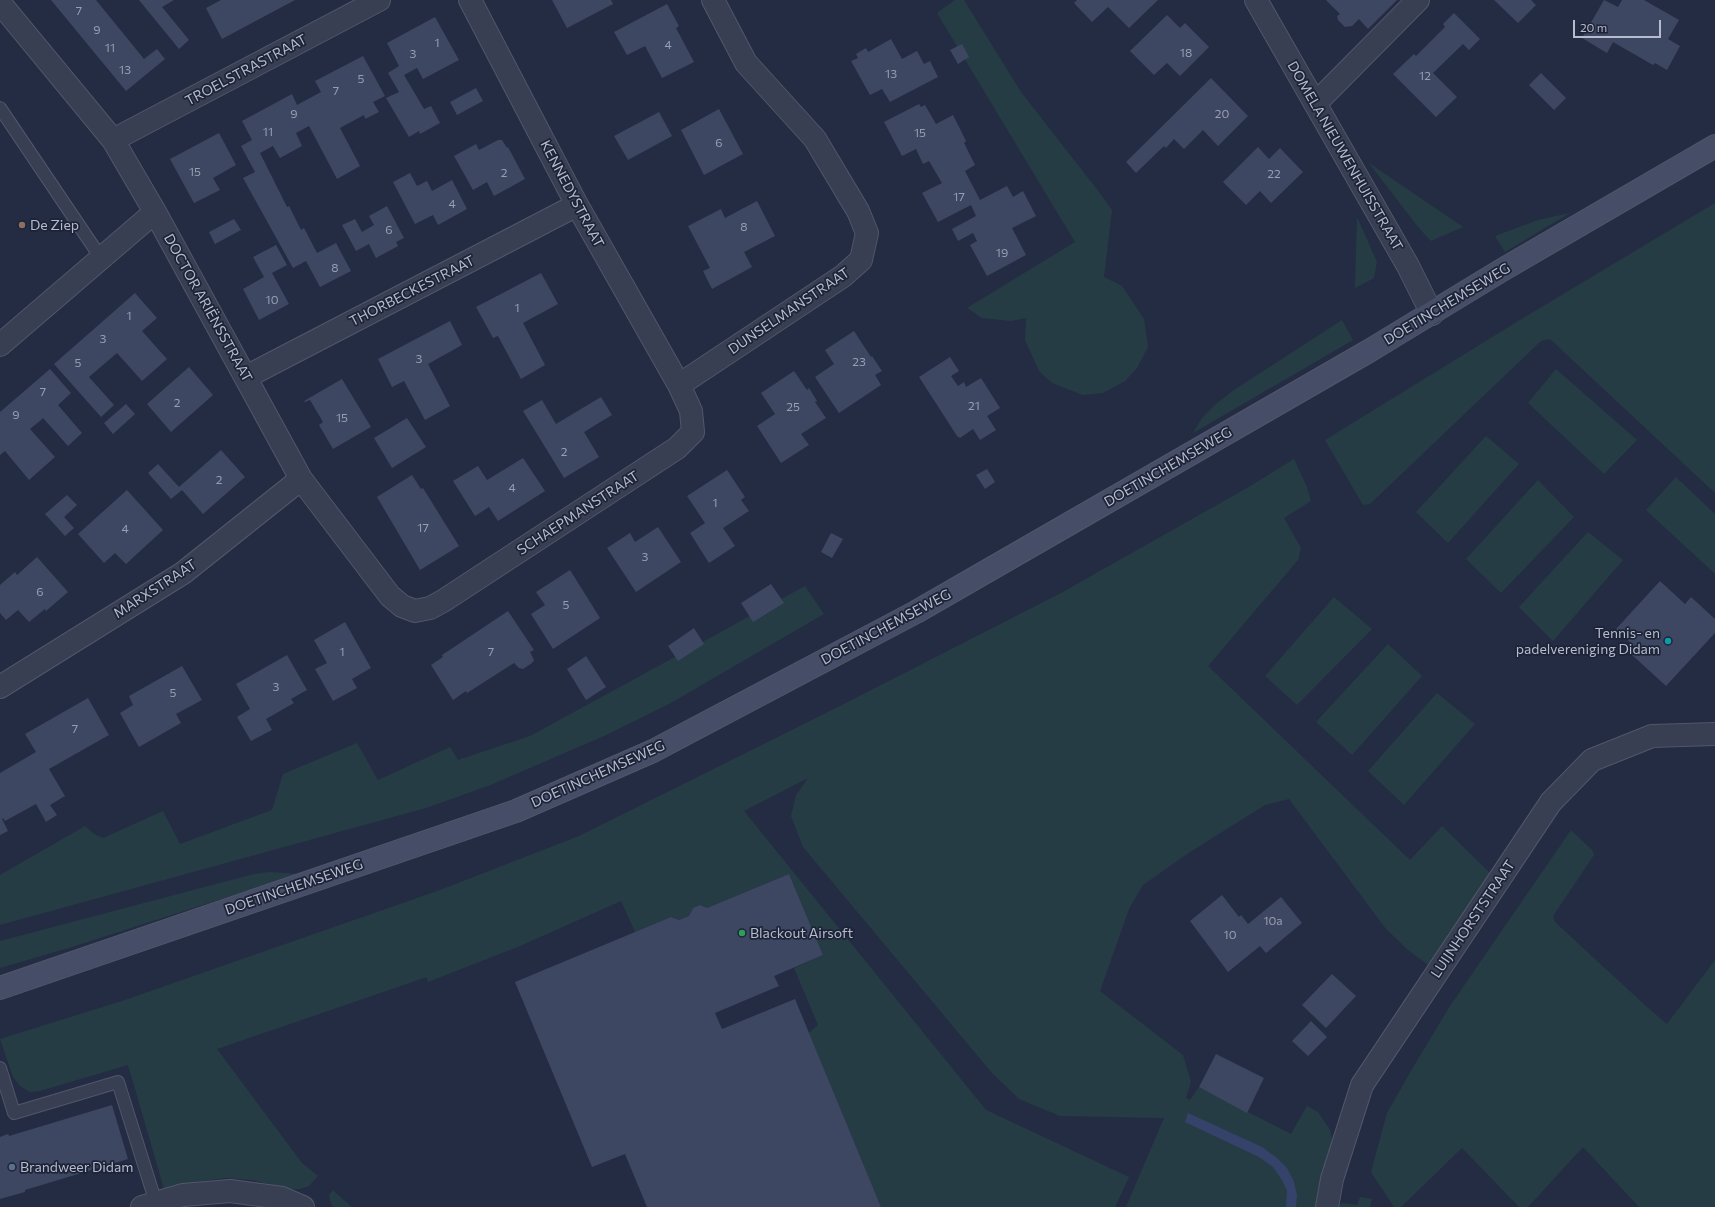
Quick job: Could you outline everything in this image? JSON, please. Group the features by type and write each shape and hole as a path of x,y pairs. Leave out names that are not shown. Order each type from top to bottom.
{"main road":[{"name":"DOETINCHEMSEWEG","path":"0,988 516,811 653,751 916,612 1363,355 1502,270 1715,146"}],"street":[{"name":"TROELSTRASTRAAT","path":"112,140 379,0"},
{"name":"KENNEDYSTRAAT","path":"470,0 577,205 679,385"},
{"name":"DUNSELMANSTRAAT","path":"679,385 843,276 860,260 867,234 858,211 815,139 746,63 713,0"},
{"name":"DOMELA NIEUWENHUISSTRAAT","path":"1256,0 1408,266 1432,314"},
{"path":"1316,103 1418,0"},
{"name":"DOCTOR ARIËNSSTRAAT","path":"1,6 112,140 155,212 301,479 390,596 402,606 415,611"},
{"name":"THORBECKESTRAAT","path":"246,377 577,205"},
{"path":"0,345 155,212"},
{"name":"SCHAEPMANSTRAAT","path":"415,611 430,608 443,601 677,448 693,432 691,411 679,385"},
{"name":"MARXSTRAAT","path":"0,687 183,573 301,479"},
{"name":"LUIJNHORSTSTRAAT","path":"1327,1207 1332,1179 1362,1084 1551,802 1592,760 1645,738 1652,736 1715,734"},
{"path":"149,1205 183,1195 230,1191 282,1198 303,1207"}],"lane":[{"path":"0,108 101,258"},
{"path":"0,1068 14,1113 118,1082 149,1205"}],"shaded area":[{"path":"955,0 964,0 1021,92 1112,210 1104,277 1122,286 1144,319 1148,347 1137,368 1125,381 1103,393 1083,395 1052,383 1039,371 1025,340 1026,318 1011,321 982,318 967,308 1075,242 937,13"},
{"path":"1369,163 1463,227 1431,241 1418,227"},
{"path":"1715,203 1715,493 1550,339 1541,341 1370,504 1363,505 1325,440 1520,320"},
{"path":"1570,213 1505,252 1495,236 1538,220"},
{"path":"1357,217 1377,262 1374,278 1355,288"},
{"path":"1342,320 1353,340 1193,433 1202,418 1217,403 1234,390"},
{"path":"1556,369 1637,440 1604,474 1528,403"},
{"path":"1486,436 1519,464 1448,543 1416,512"},
{"path":"1294,459 1307,487 1311,501 1284,518 1301,548 1298,560 1208,666 1410,860 1442,826 1492,875 1428,965 1408,950 1386,929 1289,799 1265,805 1187,854 1143,885 1129,909 1100,991 1183,1055 1191,1082 1186,1098 1190,1100 1199,1087 1291,1134 1307,1106 1318,1112 1330,1130 1332,1139 1316,1207 1126,1207 1164,1118 1060,1116 1019,1099 992,1073 803,847 791,816 796,795 808,778 744,811 986,1110 1129,1177 1115,1207 881,1207 809,1033 818,1025 794,968 823,955 789,874 707,908 700,905 693,908 689,916 679,920 671,917 635,932 621,901 520,946 428,982 427,977 217,1049 302,1163 318,1176 309,1186 300,1189 290,1189 251,1180 226,1178 195,1182 164,1189 128,1065 40,1091 30,1092 20,1086 13,1077 0,1039 125,1000 440,890 579,836 838,707 1061,593 1247,488"},
{"path":"1676,477 1715,514 1715,574 1646,510"},
{"path":"1538,480 1574,517 1501,593 1466,559"},
{"path":"1588,532 1623,560 1553,641 1519,607"},
{"path":"805,586 824,614 669,704 604,736 488,786 426,808 0,925 0,875 85,826 94,834 103,838 163,811 180,844 272,810 283,774 357,743 378,780 450,747 458,760 530,736"},
{"path":"1334,597 1372,629 1297,705 1265,676"},
{"path":"1388,644 1422,676 1352,755 1316,722"},
{"path":"1437,693 1475,724 1404,805 1368,771"},
{"path":"1571,830 1593,851 1594,855 1553,916 1555,922 1647,1007 1667,1024 1715,960 1715,1207 1639,1207 1583,1147 1528,1207 1519,1207 1462,1148 1401,1207 1394,1207 1371,1172 1387,1113 1450,1006"},
{"path":"269,872 299,874 72,947 0,968 0,941 254,874"},
{"path":"333,1190 352,1207 334,1207 331,1204 329,1195"},
{"path":"1360,1197 1372,1199 1370,1207 1337,1207 1342,1203 1357,1205"}],"water":[{"path":"1188,1113 1262,1147 1277,1158 1287,1168 1294,1182 1297,1195 1296,1207 1286,1207 1287,1191 1282,1180 1273,1167 1259,1157 1185,1122"}],"building":[{"path":"51,0 96,0 144,59 157,49 165,59 126,91"},
{"path":"139,0 174,0 162,7 189,40 179,49"},
{"path":"221,0 295,0 222,39 206,8"},
{"path":"552,0 611,0 613,4 567,28"},
{"path":"1077,0 1158,0 1129,28 1108,7 1092,22 1074,3"},
{"path":"1326,0 1397,0 1368,29 1359,19 1352,26 1345,27 1338,20 1337,16 1340,14"},
{"path":"1494,0 1531,0 1536,5 1518,23"},
{"path":"1604,0 1618,7 1622,0 1644,0 1679,20 1668,39 1680,46 1667,70 1655,63 1653,65 1613,42 1607,53 1582,38"},
{"path":"667,4 679,26 676,28 694,62 662,78 645,46 627,55 614,32"},
{"path":"1454,13 1480,39 1469,50 1463,44 1433,73 1457,97 1436,117 1393,74 1414,54 1416,56 1445,27 1443,24"},
{"path":"1167,15 1180,28 1185,23 1209,47 1180,76 1167,63 1154,75 1130,51"},
{"path":"435,17 459,60 423,79 417,68 404,75 424,109 431,106 440,123 420,134 419,131 409,137 386,98 399,92 388,73 399,66 387,43"},
{"path":"891,39 902,59 917,51 924,64 930,61 938,77 890,102 882,89 870,95 851,61 858,58 856,54 866,48 868,52"},
{"path":"962,44 969,57 958,64 950,50"},
{"path":"363,56 385,96 373,102 379,112 365,119 364,115 340,128 360,166 337,179 309,126 296,133 302,146 280,158 273,146 260,153 287,207 289,206 301,230 304,228 317,253 336,243 351,271 320,287 306,261 293,268 243,178 255,172 241,146 252,140 242,121 292,94 297,105 321,92 315,81"},
{"path":"1541,73 1566,98 1554,110 1529,85"},
{"path":"1211,78 1248,116 1218,146 1203,130 1184,149 1174,139 1166,148 1164,146 1136,173 1126,162"},
{"path":"476,88 483,101 457,115 450,102"},
{"path":"919,104 921,107 925,105 936,124 953,115 966,141 964,143 975,165 965,171 980,200 1007,186 1013,197 1023,191 1036,216 1012,228 1026,255 987,276 970,245 977,241 973,233 958,241 952,229 976,216 971,205 938,222 922,193 942,183 929,161 923,164 916,149 902,156 884,122"},
{"path":"719,109 743,154 704,175 681,130"},
{"path":"659,112 672,136 628,160 614,136"},
{"path":"219,133 236,165 213,178 220,190 194,203 170,159"},
{"path":"498,140 502,140 507,148 508,147 525,179 494,196 487,182 473,190 454,156 476,144 479,150"},
{"path":"1258,147 1269,159 1280,148 1303,172 1271,203 1260,191 1246,205 1223,182"},
{"path":"410,173 417,186 427,181 432,191 452,180 467,209 438,225 433,215 415,224 393,182"},
{"path":"757,201 775,236 744,252 752,267 712,289 703,271 710,268 688,226 721,209 725,218"},
{"path":"387,206 404,238 396,242 398,246 376,258 369,244 356,251 342,225 355,219 362,232 374,225 369,216"},
{"path":"234,219 241,230 215,244 209,232"},
{"path":"276,245 287,265 272,273 289,304 259,320 243,289 264,277 253,257"},
{"path":"541,273 558,304 523,323 545,365 521,379 498,336 493,338 476,307"},
{"path":"135,293 157,318 142,331 167,359 142,381 117,353 89,377 114,405 101,417 54,364"},
{"path":"450,321 462,345 428,364 450,406 425,420 404,381 392,387 378,359"},
{"path":"854,331 882,371 875,375 881,385 839,413 815,377 834,364 825,350"},
{"path":"950,357 959,371 951,376 958,386 964,382 966,387 981,378 1000,408 987,416 996,430 980,440 973,429 960,438 957,436 919,377"},
{"path":"189,367 213,395 171,432 147,404"},
{"path":"50,369 71,393 58,405 82,433 68,446 43,418 30,429 55,457 29,480 5,451 0,455 0,412"},
{"path":"794,371 807,390 809,388 817,401 815,402 826,418 801,434 809,445 781,463 757,426 775,414 761,393"},
{"path":"342,379 371,427 333,449 319,425 323,422 310,400 304,401"},
{"path":"601,397 612,415 584,432 599,457 564,478 523,411 542,400 556,424"},
{"path":"126,404 135,414 113,434 104,423"},
{"path":"407,418 426,447 392,468 374,438"},
{"path":"221,450 245,477 203,514 182,490 171,499 148,473 158,464 179,487"},
{"path":"523,458 545,491 498,521 489,507 475,516 453,481 478,466 487,480"},
{"path":"987,469 995,482 985,489 976,475"},
{"path":"727,470 745,497 741,500 749,511 723,528 735,546 709,563 690,533 705,523 687,496"},
{"path":"412,475 421,489 423,488 459,546 420,570 377,497"},
{"path":"127,490 163,530 126,564 115,553 104,563 78,534"},
{"path":"67,495 77,505 64,517 74,528 65,536 45,514"},
{"path":"658,527 681,562 636,592 607,548 630,533 635,542"},
{"path":"831,533 843,539 832,558 821,552"},
{"path":"37,557 68,592 46,611 45,609 29,622 18,610 6,620 0,613 0,585 15,572 17,575"},
{"path":"570,570 600,618 553,649 531,614 545,605 536,592"},
{"name":"Tennis- en padelvereniging Didam","path":"1660,581 1685,604 1691,597 1715,619 1715,633 1666,686 1631,654 1637,649 1616,629"},
{"path":"771,584 784,603 753,622 741,603"},
{"path":"508,611 534,650 530,652 534,660 523,669 519,668 514,663 467,693 466,691 453,700 431,665 443,657 442,655"},
{"path":"345,622 371,668 352,679 357,688 333,701 315,669 327,663 314,640"},
{"path":"694,628 704,644 678,661 668,646"},
{"path":"287,655 307,690 291,699 294,703 266,719 272,730 251,741 237,717 250,709 236,684"},
{"path":"586,656 606,687 586,700 567,669"},
{"path":"182,666 202,700 176,714 181,723 139,747 120,713 133,705 129,696"},
{"path":"88,698 109,735 49,769 65,796 50,805 57,815 46,822 36,804 5,821 3,818 2,819 8,831 0,835 0,773 36,752 25,734"},
{"path":"789,874 823,955 774,976 779,986 715,1013 722,1029 795,999 881,1207 647,1207 625,1154 592,1167 515,982 671,917 679,920 689,916 693,908 700,905 707,908"},
{"path":"1222,895 1239,917 1241,915 1248,924 1281,897 1302,923 1266,953 1260,946 1228,972 1190,921"},
{"path":"1332,974 1356,996 1326,1028 1302,1005"},
{"path":"1311,1021 1327,1037 1308,1056 1292,1041"},
{"path":"1216,1054 1264,1078 1247,1113 1199,1087"},
{"path":"112,1105 128,1159 0,1199 0,1137 8,1134 9,1136"}],"place":[{"name":"De Ziep","path":"22,225"},
{"name":"Tennis- en padelvereniging Didam","path":"1668,641"},
{"name":"Blackout Airsoft","path":"742,933"},
{"name":"Brandweer Didam","path":"12,1167"}]}
